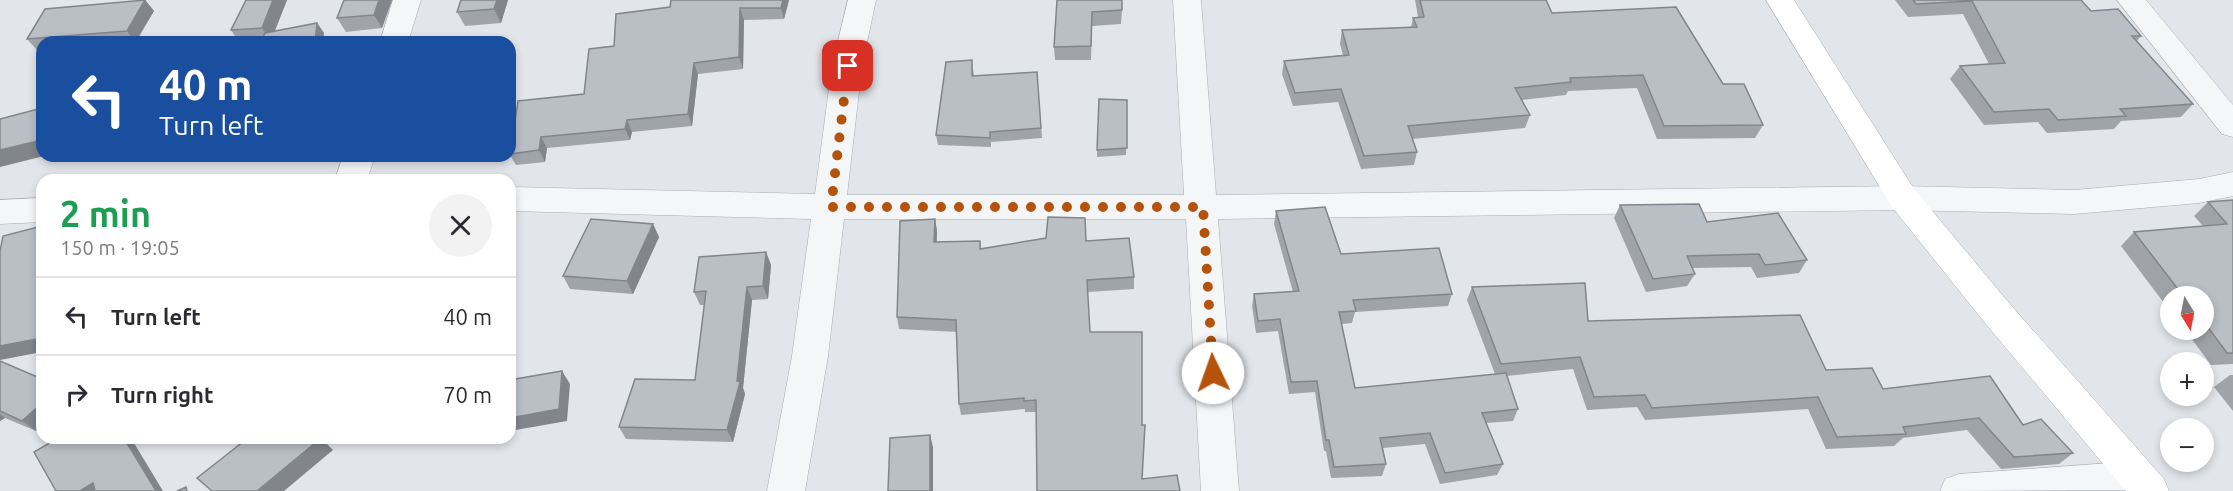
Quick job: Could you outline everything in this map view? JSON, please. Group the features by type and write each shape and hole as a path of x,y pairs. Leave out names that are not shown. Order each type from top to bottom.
{"street":[{"path":"396,36 407,0"},
{"path":"786,491 810,356 848,66 862,0"},
{"path":"1187,0 1203,207 1220,491"},
{"path":"1780,0 1904,198 1997,313 2144,485"},
{"path":"2131,0 2233,126"},
{"path":"516,199 831,207 1203,207 1904,198 2074,201 2199,191 2233,184"},
{"path":"0,212 36,210"},
{"path":"1959,491 2144,485"}],"building":[{"path":"145,0 127,31 36,36 36,38 27,39 45,9"},
{"path":"246,0 273,0 262,28 231,30"},
{"path":"344,0 379,0 374,15 337,18"},
{"path":"461,0 497,0 494,9 457,12"},
{"path":"671,0 783,0 781,8 740,8 739,57 694,63 688,114 627,120 625,129 541,137 539,150 516,153 518,101 584,94 589,49 614,46 616,14 670,7"},
{"path":"1057,0 1122,0 1122,10 1092,12 1091,46 1054,47"},
{"path":"1420,0 1546,0 1552,13 1676,7 1723,84 1744,84 1763,125 1664,126 1643,75 1570,78 1571,82 1515,88 1530,115 1408,126 1417,152 1364,156 1341,89 1295,93 1284,61 1349,55 1342,30 1417,27 1413,18 1424,17"},
{"path":"1913,0 2081,0 2091,11 2118,9 2141,36 2132,36 2193,104 2120,109 2126,116 2058,120 2049,109 1994,112 1960,66 2005,63 1972,1 1916,4"},
{"path":"317,23 316,36 264,36 265,33"},
{"path":"972,60 972,76 1037,72 1041,128 990,132 990,138 936,135 946,62"},
{"path":"1099,99 1127,100 1127,148 1097,150"},
{"path":"36,110 36,141 0,150 0,119"},
{"path":"2233,200 2233,353 2227,353 2214,335 2214,286 2176,286 2134,232 2227,224 2208,202"},
{"path":"1699,204 1707,222 1778,213 1807,260 1765,265 1759,254 1687,256 1695,274 1653,279 1620,205"},
{"path":"1325,207 1341,254 1439,248 1452,294 1353,300 1356,311 1339,312 1355,388 1506,373 1518,409 1482,413 1503,464 1445,473 1430,433 1380,438 1386,464 1334,467 1329,440 1326,440 1317,381 1291,382 1280,319 1258,321 1254,294 1299,291 1276,211"},
{"path":"1048,217 1085,218 1086,241 1129,238 1134,277 1087,280 1090,332 1142,332 1142,425 1145,425 1142,479 1177,475 1180,491 1037,491 1036,400 1024,401 1024,398 959,404 956,320 897,317 900,221 935,219 934,242 980,241 980,249 1046,238"},
{"path":"591,219 653,224 627,281 563,276"},
{"path":"36,228 36,339 0,346 0,251 3,236"},
{"path":"766,252 763,286 747,287 737,381 740,382 727,430 619,427 635,379 695,380 706,291 694,292 699,257"},
{"path":"1585,283 1588,321 1800,315 1826,370 1872,368 1883,389 1990,376 2023,425 2041,419 2073,453 2014,457 1979,418 1903,427 1906,434 1837,437 1818,397 1652,408 1645,395 1594,397 1580,357 1501,364 1472,287"},
{"path":"0,361 36,376 36,408 22,421 0,411"},
{"path":"562,371 559,409 516,417 516,379"},
{"path":"930,435 930,491 888,491 890,438"},
{"path":"48,444 128,444 156,491 95,491 93,483 80,491 56,491 34,452"},
{"path":"240,444 314,444 257,491 212,491 197,478"}],"route":[{"path":"848,66 831,207 1203,207 1213,373"}]}
